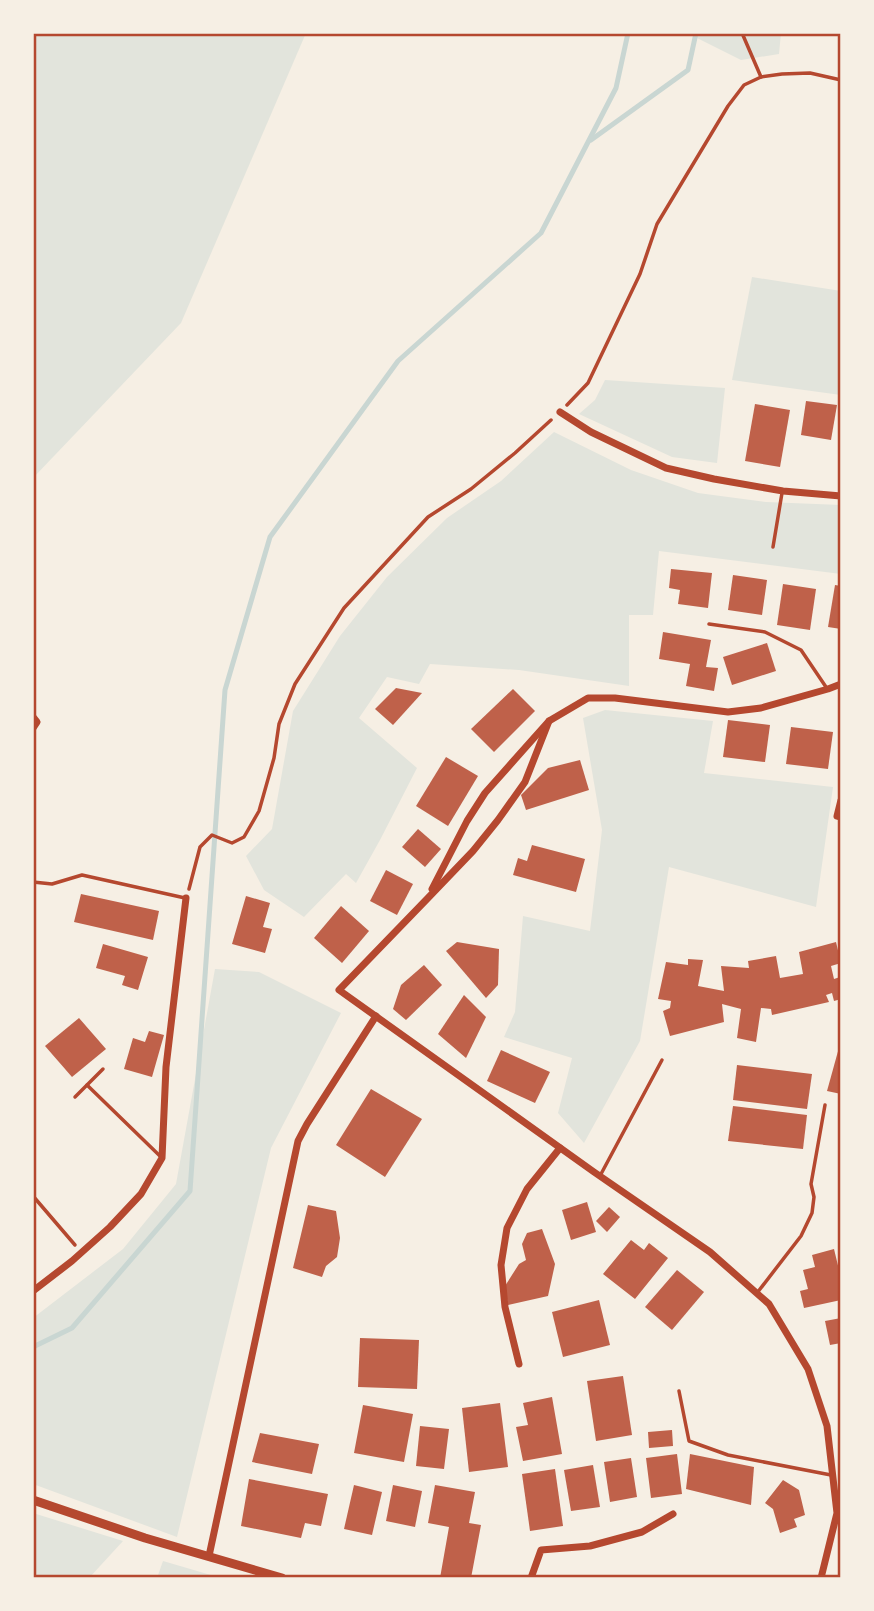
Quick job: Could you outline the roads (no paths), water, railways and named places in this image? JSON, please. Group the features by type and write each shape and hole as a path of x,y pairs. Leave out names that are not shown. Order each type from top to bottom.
{"street":[{"path":"560,412 591,432 666,468 783,491 841,496"},
{"path":"427,899 467,821 485,793 549,721 588,698 615,698 728,712 761,708 841,684"},
{"path":"828,689 841,693"},
{"path":"33,718 37,722 33,728"},
{"path":"549,721 525,782 498,820 473,851 339,990 559,1148 710,1252 769,1304 808,1369 827,1426 837,1513 821,1578"},
{"path":"841,800 837,817 841,817"},
{"path":"33,1291 110,1227 141,1195 162,1158 166,1067 186,898"},
{"path":"209,1556 298,1141 376,1016"},
{"path":"519,1364 505,1307 500,1265 507,1228 527,1189 559,1148"},
{"path":"831,1459 841,1456"},
{"path":"33,1500 145,1538 282,1578"},
{"path":"531,1578 541,1550 590,1546 642,1532 673,1514"}],"lane":[{"path":"774,547 783,491"},
{"path":"709,624 765,632 801,650 828,689"},
{"path":"33,883 52,884 82,875 186,898"},
{"path":"600,1176 662,1060"},
{"path":"75,1097 103,1069"},
{"path":"87,1085 162,1158"},
{"path":"757,1293 801,1236 812,1213 814,1197 811,1184 825,1105"},
{"path":"680,1391 689,1441 728,1455 833,1476"}],"waterway":[{"path":"33,1347 72,1328 190,1191 225,690 270,537 398,361 541,233 616,88 628,33"},
{"path":"591,140 688,70 696,33"}]}
